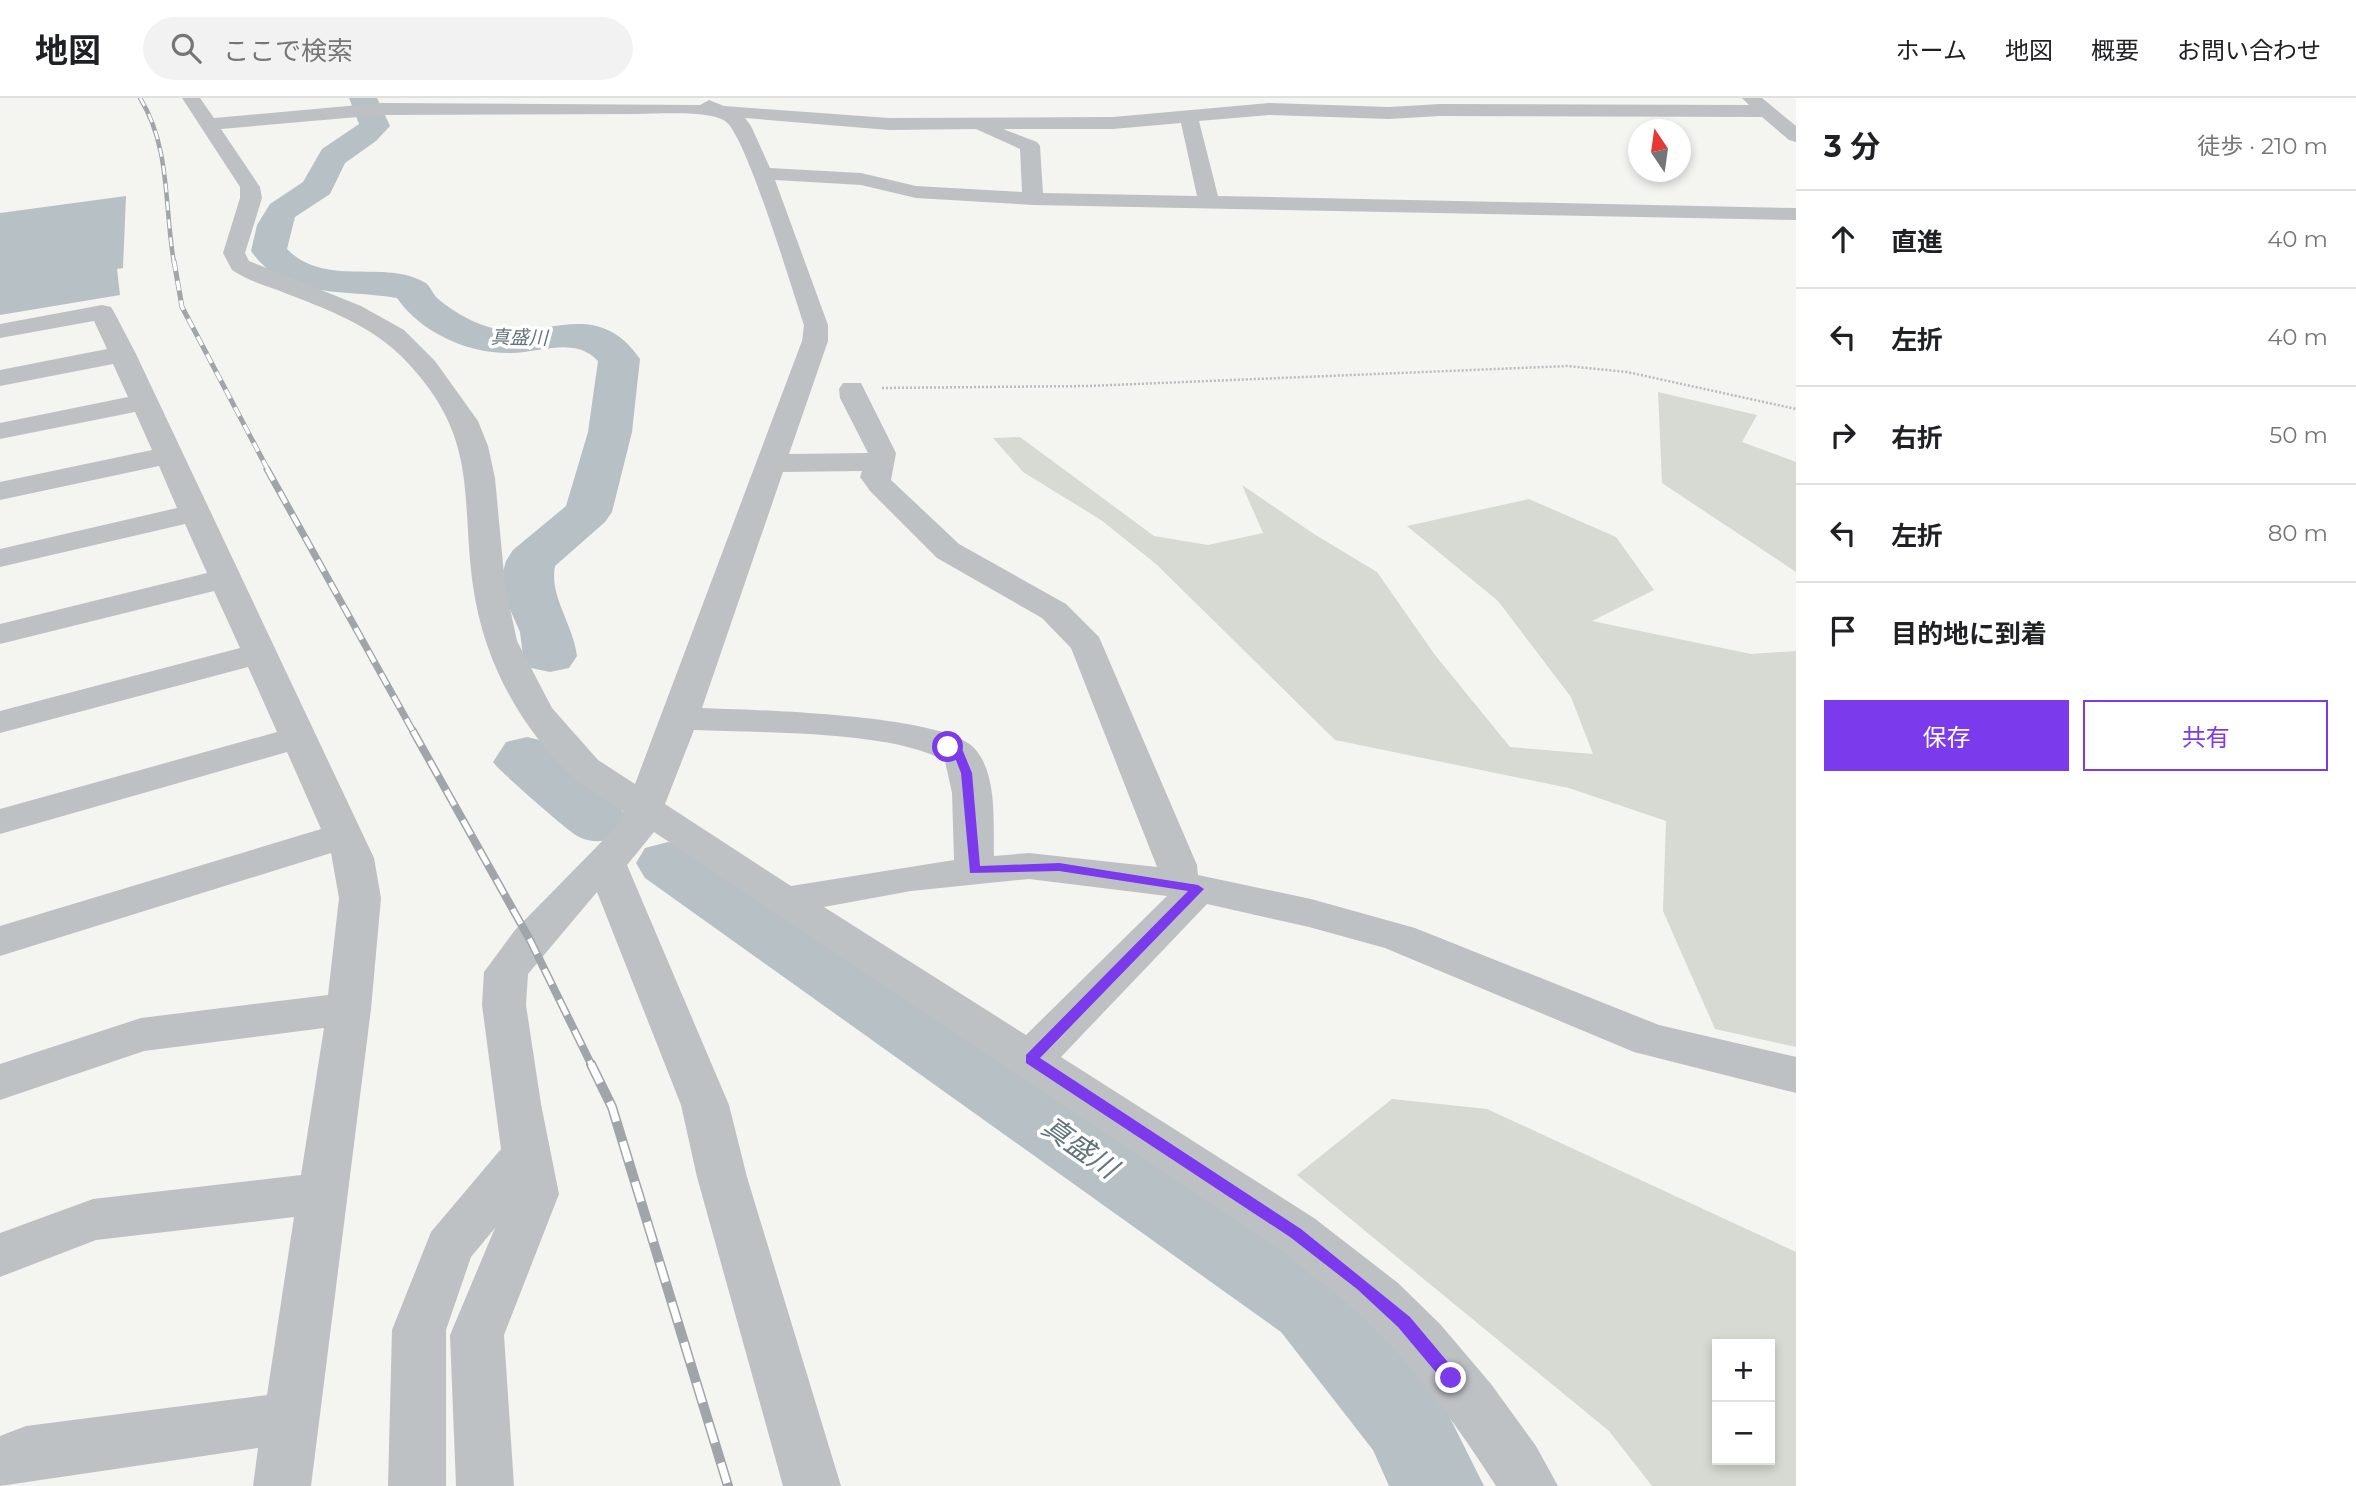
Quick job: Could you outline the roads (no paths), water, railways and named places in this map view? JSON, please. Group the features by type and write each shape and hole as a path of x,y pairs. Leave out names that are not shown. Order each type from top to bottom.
{"street":[{"path":"485,1486 477,1335 534,1194 504,1005 506,972 530,940 584,881 606,864 636,829 680,718 769,463 815,341 816,325 777,209 742,126 720,111 692,98"},
{"path":"961,98 966,121 1030,146 1033,199"},
{"path":"1480,110 1489,103 1517,98"},
{"path":"201,111 356,111 379,105 449,103 720,111 785,114 845,133 941,140"},
{"path":"845,133 974,124 1092,123 1269,109 1389,114 1680,104 1762,108 1796,117"},
{"path":"1762,108 1796,136"},
{"path":"201,111 251,192 234,253 240,265 261,278 352,311 395,335 426,368 464,421 474,446 481,478 493,608 500,641 536,712 585,768 784,901 1296,1233 1362,1284 1404,1322 1451,1378 1529,1486"},
{"path":"1189,117 1209,202"},
{"path":"762,174 819,175 861,179 916,192 1033,199 1796,214"},
{"path":"0,331 102,312 171,454 195,513 345,835 359,880 349,1009 282,1486"},
{"path":"0,378 123,354"},
{"path":"852,388 853,398 877,440 882,462 875,477 880,485 948,551 1055,611 1087,644 1188,886"},
{"path":"0,431 145,402"},
{"path":"0,491 171,454"},
{"path":"769,463 882,462"},
{"path":"0,558 195,513"},
{"path":"0,634 227,578"},
{"path":"0,722 262,653"},
{"path":"680,718 882,731 948,747 959,753 967,773 974,870"},
{"path":"0,822 300,737"},
{"path":"0,941 345,835"},
{"path":"606,864 705,1105 722,1177 812,1486"},
{"path":"784,901 887,881 974,870 1059,867 1188,886 1311,913 1400,938 1650,1040 1796,1075"},
{"path":"1031,1059 1188,886"},
{"path":"0,1082 141,1035 349,1009"},
{"path":"417,1486 419,1330 449,1247 526,1153"},
{"path":"0,1255 93,1220 324,1193"},
{"path":"0,1464 26,1453 291,1418"}],"waterway":[{"name":"真盛川","path":"363,98 375,126 333,156 322,173 318,187 287,206 278,217 269,251 282,265 298,274 316,279 412,290 421,304 433,313 483,339 514,341 577,335 592,338 606,346 619,359 610,432 588,512 531,561 528,575 530,596 547,632 550,656"},
{"name":"真盛川","path":"527,755 523,762 552,782 599,823"},
{"name":"真盛川","path":"668,863 813,966 993,1085 1311,1306 1405,1421 1437,1486"}],"railway":[{"path":"140,98 150,117 162,157 174,263"},
{"path":"174,261 182,307 268,470"},
{"path":"267,469 414,733"},
{"path":"413,731 530,940 592,1066"},
{"path":"591,1064 612,1107 728,1486"}]}
